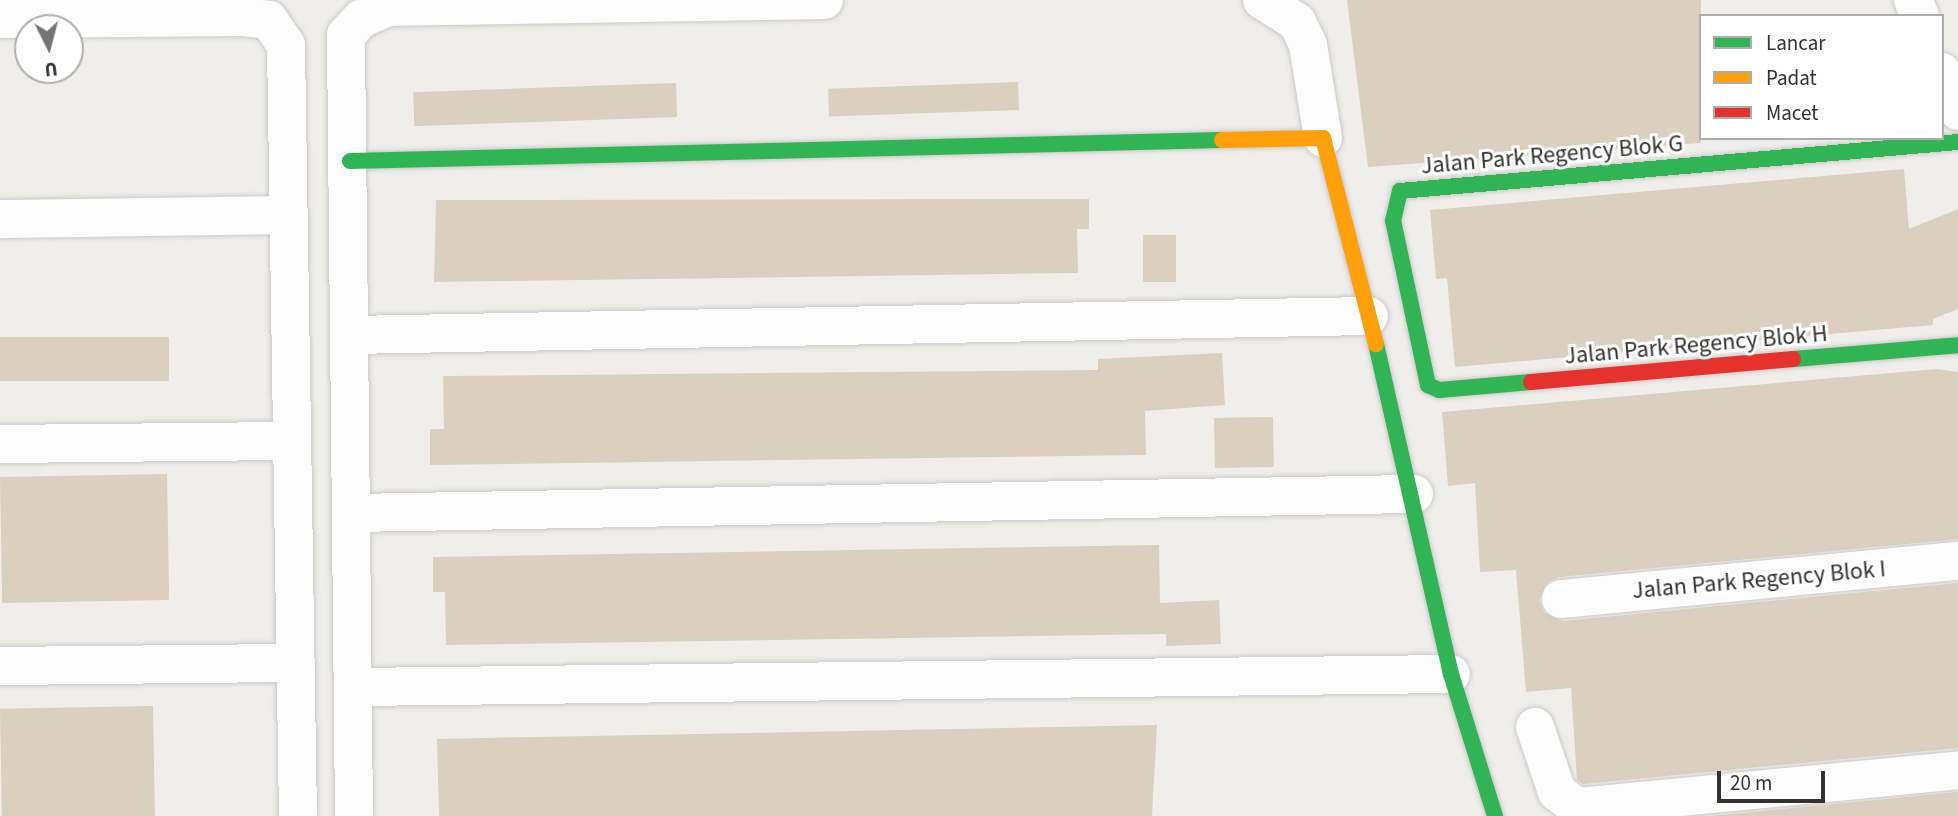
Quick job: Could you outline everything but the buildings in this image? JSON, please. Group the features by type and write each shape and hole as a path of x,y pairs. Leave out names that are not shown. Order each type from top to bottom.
{"street":[{"path":"354,816 350,161 346,35 361,19 388,7 824,0"},
{"path":"1262,0 1297,22 1308,45 1323,138 1414,494 1451,674 1495,816"},
{"path":"0,19 269,20 286,45 298,816"},
{"path":"1944,77 1958,111"},
{"path":"350,161 1323,138"},
{"name":"Jalan Park Regency Blok G","path":"1439,390 1428,385 1419,364 1392,221 1400,191 1958,142"},
{"path":"0,219 288,215"},
{"path":"351,335 1368,316"},
{"name":"Jalan Park Regency Blok H","path":"1439,390 1958,345"},
{"path":"0,444 292,441"},
{"path":"353,513 1414,494"},
{"name":"Jalan Park Regency Blok I","path":"1561,599 1958,562"},
{"path":"0,666 295,663"},
{"path":"355,687 1451,674"},
{"path":"1535,727 1558,792 1577,807 1958,770"}],"traffic: fast":[{"path":"350,161 1222,140"},
{"path":"1531,382 1439,390 1428,385 1393,221 1400,191 1958,142"},
{"path":"1376,344 1451,674 1495,816"},
{"path":"1793,359 1958,345"}],"traffic: slow":[{"path":"1222,140 1323,138 1376,344"}],"traffic: jam":[{"path":"1531,382 1793,359"}]}
